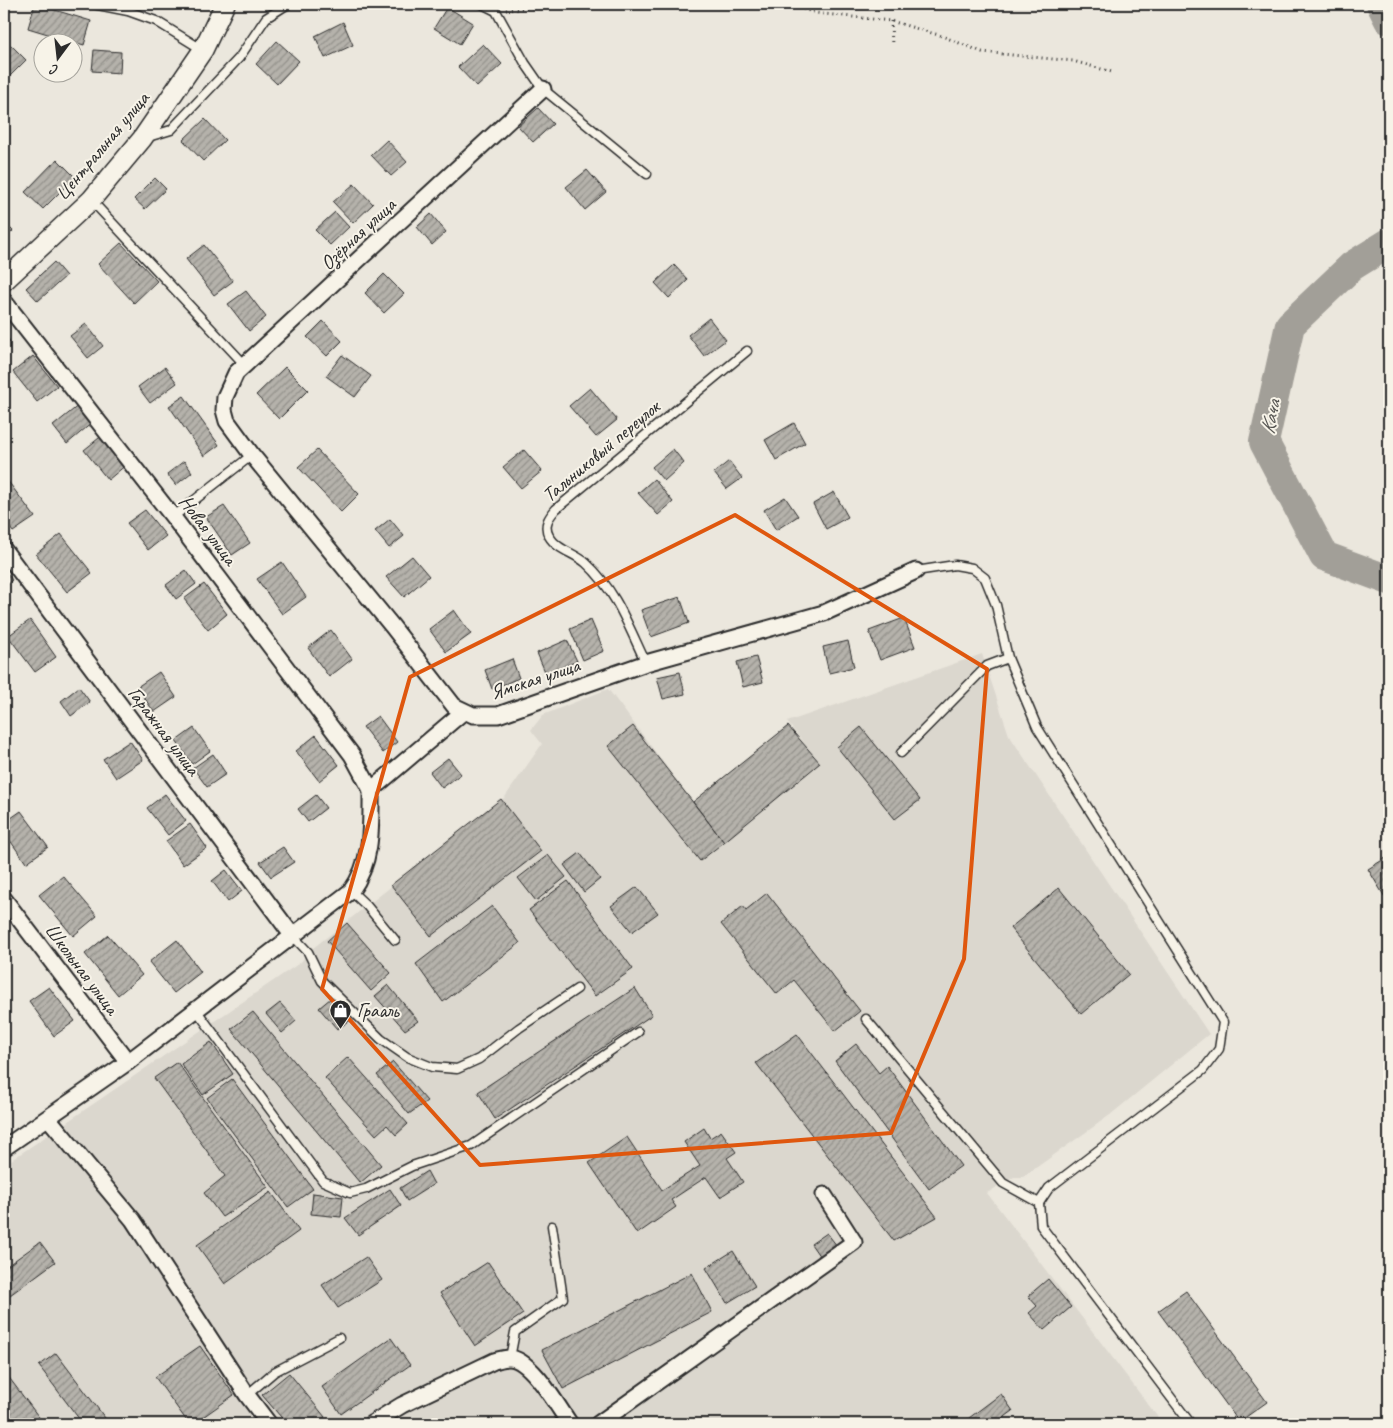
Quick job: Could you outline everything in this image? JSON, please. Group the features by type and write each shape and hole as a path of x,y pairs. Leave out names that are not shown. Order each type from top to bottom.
{"street":[{"name":"Центральная улица","path":"4,281 91,200 142,139 204,50 225,4"},
{"name":"Озёрная улица","path":"252,455 227,421 224,410 225,397 236,373 246,366 543,89"},
{"name":"Новая улица","path":"4,301 173,516 352,756 371,790"},
{"path":"4,1148 49,1119 197,1011 292,935 351,891 365,870 368,858 371,790 463,712 454,706 392,626 252,455"},
{"name":"Гаражная улица","path":"4,550 292,935"},
{"name":"Ямская улица","path":"463,712 483,716 498,715 646,663 824,613 916,571"},
{"name":"Школьная улица","path":"4,899 128,1062"},
{"path":"49,1119 133,1220 247,1394 269,1424"},
{"path":"598,1424 854,1242 824,1195"},
{"path":"370,1424 419,1397 494,1362 510,1358 524,1363 533,1372 570,1424"}],"lane":[{"path":"93,4 128,11 156,21 204,50"},
{"path":"142,139 171,130 239,58 266,18 288,4"},
{"path":"482,4 496,11 524,63 543,89 647,174"},
{"path":"91,200 246,366"},
{"name":"Тальниковый переулок","path":"646,663 613,594 586,563 556,544 549,536 546,527 548,518 556,509 747,351"},
{"path":"173,516 252,455"},
{"path":"916,571 955,565 972,568 985,578 996,605 1008,658 1037,727 1223,1022 1219,1049 1203,1070 1049,1188 1039,1203 1041,1226 1191,1424"},
{"path":"901,753 987,666 1008,658"},
{"path":"351,891 367,906 395,940"},
{"path":"292,935 308,952 322,982 381,1039 407,1057 432,1067 456,1069 480,1059 519,1028 577,989"},
{"path":"197,1011 323,1181 350,1193 366,1189 412,1166 471,1146 638,1032"},
{"path":"866,1019 1003,1183 1039,1203"},
{"path":"510,1358 515,1332 563,1298 552,1226"},
{"path":"247,1394 274,1372 339,1338"}],"path":[{"path":"496,11 571,4"},
{"path":"789,4 815,13 891,21 942,36 982,52 1073,61 1112,72"},
{"path":"891,21 892,46"}],"highlighted area":[{"path":"735,515 987,669 964,959 891,1133 480,1165 322,989 410,677"}],"shaded area":[{"path":"982,654 1009,735 1209,1034 1110,1115 1023,1177 1014,1177 987,1193 1163,1424 4,1424 4,1165 301,962 308,952 505,797 542,744 531,730 543,715 608,689 693,802 788,726 805,744 787,722"}],"building":[{"path":"35,4 91,21 84,45 82,44 82,32 41,32 28,28"},
{"path":"447,7 473,23 460,44 434,28"},
{"path":"343,22 353,45 325,58 315,36"},
{"path":"4,38 26,60 9,77 4,72"},
{"path":"277,41 299,61 277,84 256,64"},
{"path":"483,44 502,64 477,87 458,67"},
{"path":"94,50 121,52 120,73 92,71"},
{"path":"538,108 553,124 533,142 518,126"},
{"path":"205,119 225,140 203,161 183,140"},
{"path":"387,140 407,162 391,176 371,155"},
{"path":"57,159 75,177 43,209 25,192"},
{"path":"587,170 606,192 585,210 566,187"},
{"path":"155,178 166,189 145,209 134,199"},
{"path":"354,184 373,204 353,223 333,202"},
{"path":"335,212 349,227 330,245 315,230"},
{"path":"431,214 446,232 432,245 417,227"},
{"path":"4,222 13,231 4,239"},
{"path":"121,243 157,281 134,303 98,264"},
{"path":"204,245 233,281 214,295 186,259"},
{"path":"54,262 66,276 38,301 26,288"},
{"path":"674,265 688,280 669,298 655,283"},
{"path":"384,274 404,294 384,313 365,293"},
{"path":"246,291 266,317 249,331 228,304"},
{"path":"709,318 726,340 704,356 688,335"},
{"path":"323,321 342,341 327,356 307,337"},
{"path":"86,324 103,346 88,358 70,336"},
{"path":"4,334 10,341 4,347"},
{"path":"342,355 371,376 355,397 326,376"},
{"path":"33,356 57,386 37,402 13,372"},
{"path":"165,367 177,383 150,403 138,387"},
{"path":"285,367 308,390 279,419 256,395"},
{"path":"590,388 617,420 596,437 569,406"},
{"path":"184,396 219,445 204,456 169,406"},
{"path":"79,405 93,422 67,444 53,426"},
{"path":"794,423 805,443 776,460 765,440"},
{"path":"104,434 127,464 108,480 84,450"},
{"path":"673,449 684,463 664,481 652,467"},
{"path":"317,450 359,494 341,512 298,467"},
{"path":"524,450 542,471 521,488 503,467"},
{"path":"184,461 192,472 176,485 167,474"},
{"path":"729,461 742,478 727,489 714,473"},
{"path":"654,479 673,502 658,515 638,493"},
{"path":"7,480 35,517 13,532 4,520 4,482"},
{"path":"834,492 848,517 826,529 813,504"},
{"path":"785,497 798,516 776,530 764,510"},
{"path":"224,506 250,543 232,555 206,517"},
{"path":"145,510 166,536 148,550 127,523"},
{"path":"390,519 404,536 389,548 375,531"},
{"path":"61,534 92,573 67,592 36,554"},
{"path":"412,556 429,576 404,597 386,577"},
{"path":"282,562 306,597 282,614 257,579"},
{"path":"4,569 12,580 4,587"},
{"path":"186,570 196,584 176,599 166,585"},
{"path":"204,584 227,614 208,630 184,599"},
{"path":"680,597 689,623 651,637 641,610"},
{"path":"454,610 471,634 446,652 429,629"},
{"path":"904,618 915,647 880,660 869,631"},
{"path":"30,620 56,657 35,672 8,636"},
{"path":"591,620 604,651 583,660 570,629"},
{"path":"331,630 352,659 329,677 308,648"},
{"path":"567,640 577,661 546,674 537,653"},
{"path":"848,641 854,667 829,673 823,647"},
{"path":"756,657 763,682 743,687 737,662"},
{"path":"512,659 519,678 492,689 485,670"},
{"path":"159,672 176,697 154,712 137,687"},
{"path":"680,672 685,694 663,699 657,677"},
{"path":"79,687 90,702 71,716 61,701"},
{"path":"378,716 397,742 383,753 363,727"},
{"path":"633,726 724,842 700,861 608,746"},
{"path":"788,726 820,763 724,842 693,802"},
{"path":"861,727 920,800 895,819 837,747"},
{"path":"194,728 210,751 192,764 176,741"},
{"path":"316,735 339,765 319,781 296,751"},
{"path":"130,741 143,760 116,778 103,759"},
{"path":"213,754 226,774 207,787 193,768"},
{"path":"448,758 461,774 442,788 430,772"},
{"path":"165,794 186,821 168,835 147,808"},
{"path":"316,795 326,808 308,822 298,809"},
{"path":"501,799 541,851 431,936 391,885"},
{"path":"21,811 48,847 26,863 4,832 4,823"},
{"path":"190,824 207,848 183,865 166,841"},
{"path":"283,847 294,862 271,877 260,862"},
{"path":"580,853 600,879 584,892 564,865"},
{"path":"548,855 566,877 536,901 518,878"},
{"path":"1389,856 1389,904 1368,869"},
{"path":"226,870 242,891 228,902 212,881"},
{"path":"63,876 97,916 73,936 39,895"},
{"path":"568,881 633,969 595,996 529,910"},
{"path":"637,887 658,913 632,932 611,906"},
{"path":"1059,888 1129,974 1081,1014 1010,928"},
{"path":"767,893 860,1011 835,1031 794,980 777,994 721,924 743,906 746,910"},
{"path":"492,906 520,943 443,1002 416,964"},
{"path":"347,923 391,973 371,991 327,941"},
{"path":"108,935 142,975 118,995 85,954"},
{"path":"177,940 201,972 174,993 149,962"},
{"path":"388,985 418,1021 405,1030 375,996"},
{"path":"49,987 75,1021 54,1036 29,1001"},
{"path":"635,988 652,1015 495,1119 478,1092"},
{"path":"331,998 351,1020 337,1029 319,1008"},
{"path":"280,1003 296,1021 282,1033 266,1014"},
{"path":"253,1012 381,1165 360,1183 231,1029"},
{"path":"797,1034 937,1217 894,1241 756,1063"},
{"path":"211,1042 233,1074 203,1095 181,1064"},
{"path":"856,1044 879,1073 887,1066 961,1166 929,1189 835,1061"},
{"path":"348,1057 408,1124 396,1135 387,1125 376,1135 325,1078"},
{"path":"177,1062 268,1187 222,1217 204,1193 225,1176 154,1078"},
{"path":"393,1062 427,1101 409,1114 377,1075"},
{"path":"232,1079 313,1189 288,1207 207,1098"},
{"path":"704,1128 710,1138 721,1131 736,1152 727,1158 743,1182 720,1197 706,1177 671,1200 676,1207 637,1234 589,1163 627,1137 662,1190 700,1166 684,1142"},
{"path":"427,1171 434,1184 407,1201 400,1188"},
{"path":"390,1189 401,1206 358,1235 345,1218"},
{"path":"271,1192 299,1231 225,1284 197,1245"},
{"path":"313,1193 343,1197 341,1217 311,1214"},
{"path":"827,1233 837,1246 820,1257 811,1244"},
{"path":"40,1242 55,1262 10,1295 4,1286 4,1268"},
{"path":"733,1251 755,1286 727,1303 706,1268"},
{"path":"366,1257 382,1280 338,1308 322,1285"},
{"path":"488,1262 523,1314 475,1346 440,1293"},
{"path":"692,1273 712,1312 563,1389 542,1350"},
{"path":"1048,1279 1071,1307 1044,1330 1029,1313 1037,1306 1028,1296"},
{"path":"1186,1291 1267,1402 1239,1422 1158,1311"},
{"path":"391,1338 410,1365 341,1414 322,1387"},
{"path":"200,1346 234,1395 193,1424 189,1424 155,1377"},
{"path":"56,1353 108,1422 105,1424 83,1424 39,1366"},
{"path":"4,1371 44,1424 4,1424"},
{"path":"289,1373 325,1417 316,1424 287,1424 262,1395"},
{"path":"1001,1394 1013,1411 995,1424 961,1424"}],"waterway":[{"name":"Кача","path":"1381,4 1389,20"},
{"name":"Кача","path":"1389,243 1352,266 1290,325 1264,442 1324,556 1389,580"}],"place":[{"name":"Грааль","path":"341,1029"}]}
